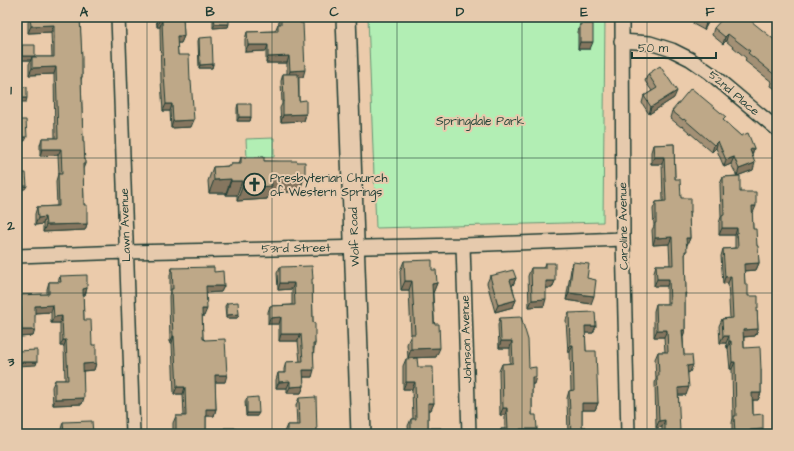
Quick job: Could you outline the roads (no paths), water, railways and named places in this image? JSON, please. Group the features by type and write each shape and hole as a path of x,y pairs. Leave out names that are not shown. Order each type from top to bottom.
{"main road":[{"name":"Wolf Road","path":"346,17 362,434"}],"street":[{"name":"Lawn Avenue","path":"118,17 133,434"},
{"name":"Caroline Avenue","path":"622,17 622,239 628,434"},
{"name":"52nd Place","path":"621,41 650,44 672,50 690,59 710,73 777,129"},
{"name":"53rd Street","path":"17,256 126,252 463,245 622,239"},
{"name":"Johnson Avenue","path":"463,245 469,434"}],"place":[{"name":"Presbyterian Church of Western Springs","path":"254,185"}],"park label":[{"name":"Springdale Park","path":"480,121"}]}
